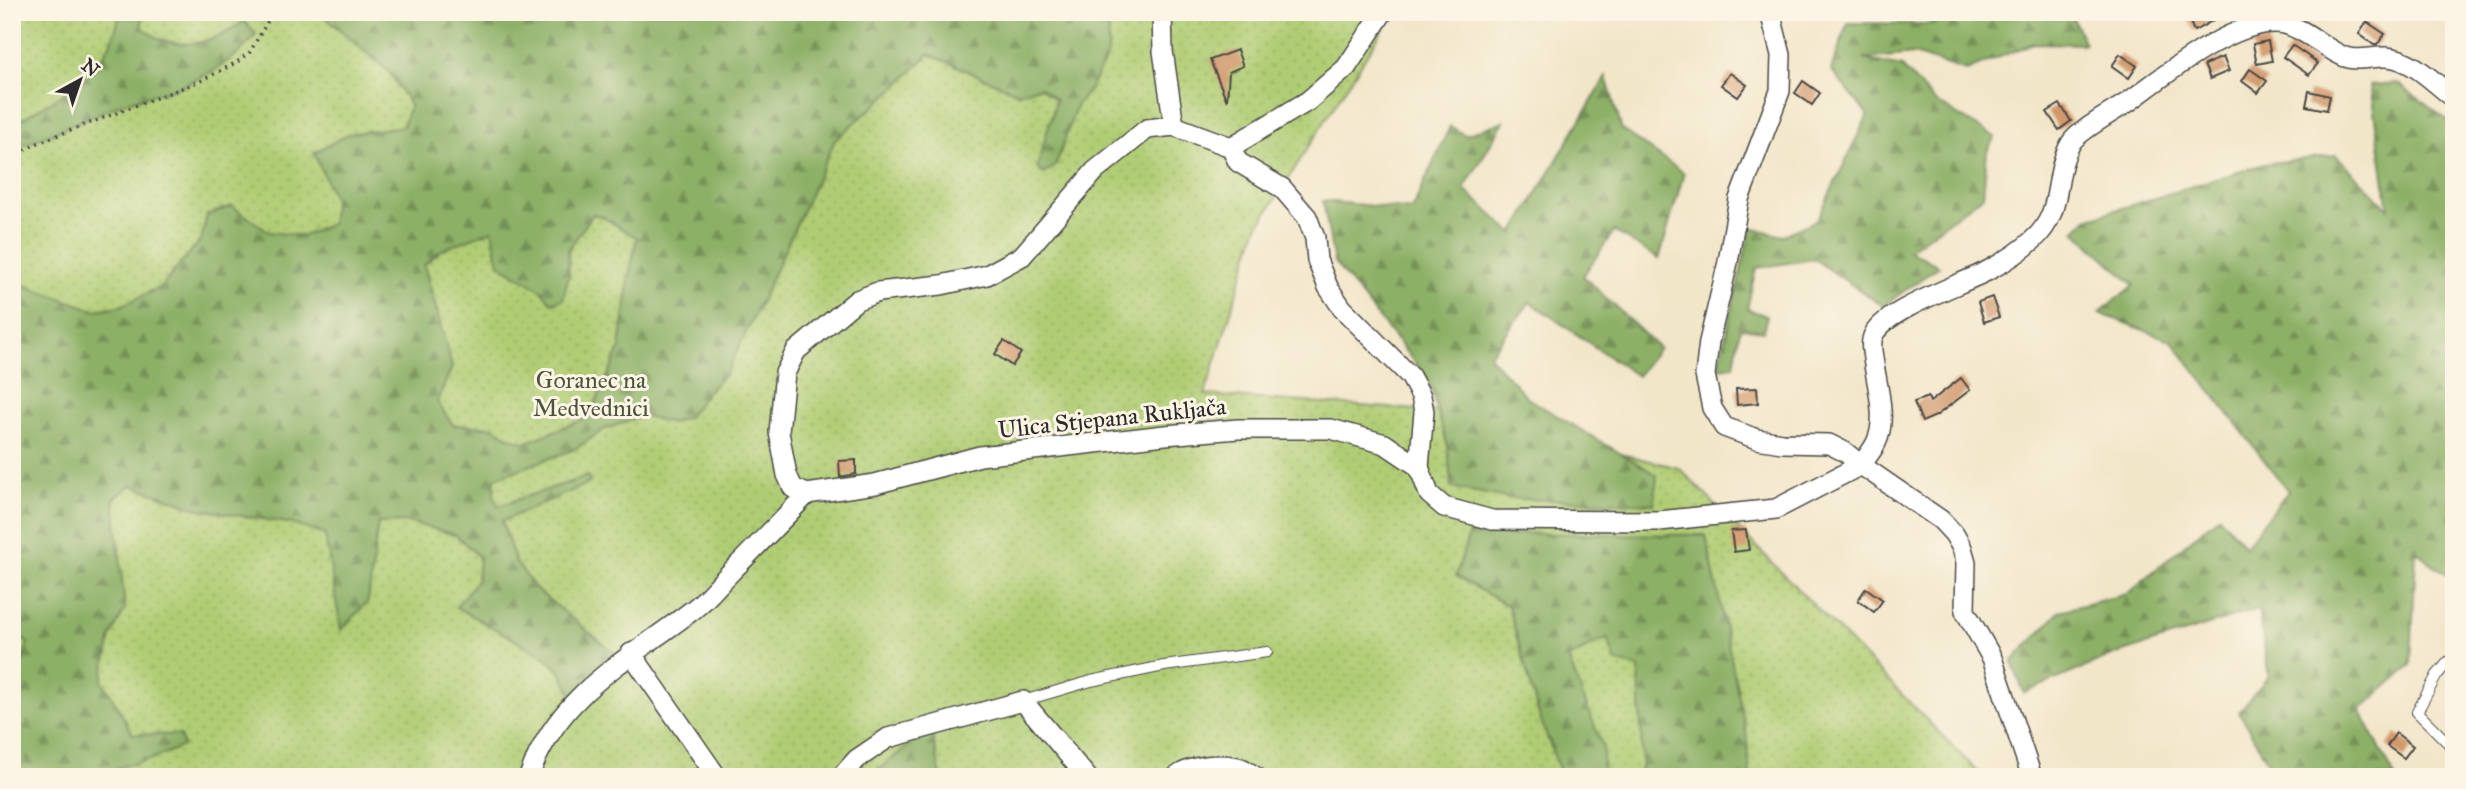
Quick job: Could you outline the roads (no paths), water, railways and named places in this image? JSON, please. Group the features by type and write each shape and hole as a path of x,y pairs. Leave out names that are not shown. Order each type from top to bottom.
{"street":[{"path":"1162,12 1163,51 1174,126"},
{"path":"1231,146 1308,101 1346,68 1383,12"},
{"path":"1770,12 1781,55 1780,91 1739,199 1728,262 1709,342 1705,375 1713,408 1724,427 1769,441 1829,444 1845,452 1941,520 1954,534 1966,562 1965,611 1992,658 2032,777"},
{"path":"529,777 536,756 551,730 582,693 631,653 696,608 807,494 793,488 787,475 779,432 785,373 796,351 857,300 878,292 942,285 987,275 1022,256 1095,171 1147,129 1174,126 1231,146 1238,163 1282,188 1307,216 1315,238 1317,260 1328,287 1342,308 1410,376 1421,396 1424,412 1419,467 1429,494 1444,507 1492,520 1659,521 1776,509 1861,465 1876,443 1880,430 1872,346 1873,335 1880,326 1919,302 1990,270 2035,238 2047,225 2053,213 2072,142 2158,78 2194,55 2238,32 2270,24 2284,24 2312,36 2347,57 2360,60 2385,57 2397,59 2420,71 2454,98"},
{"name":"Ulica Stjepana Rukljača","path":"807,494 875,484 980,456 1238,429 1331,429 1385,444 1419,467"},
{"path":"631,653 717,777"},
{"path":"841,777 857,759 888,738 1023,701 1087,777"},
{"path":"1177,777 1183,772 1208,765 1240,768 1256,777"}],"lane":[{"path":"1023,701 1091,681 1164,666 1267,652"},
{"path":"2449,661 2437,675 2417,712 2454,749"}],"park label":[{"name":"Goranec na Medvednici","path":"591,394"}]}
